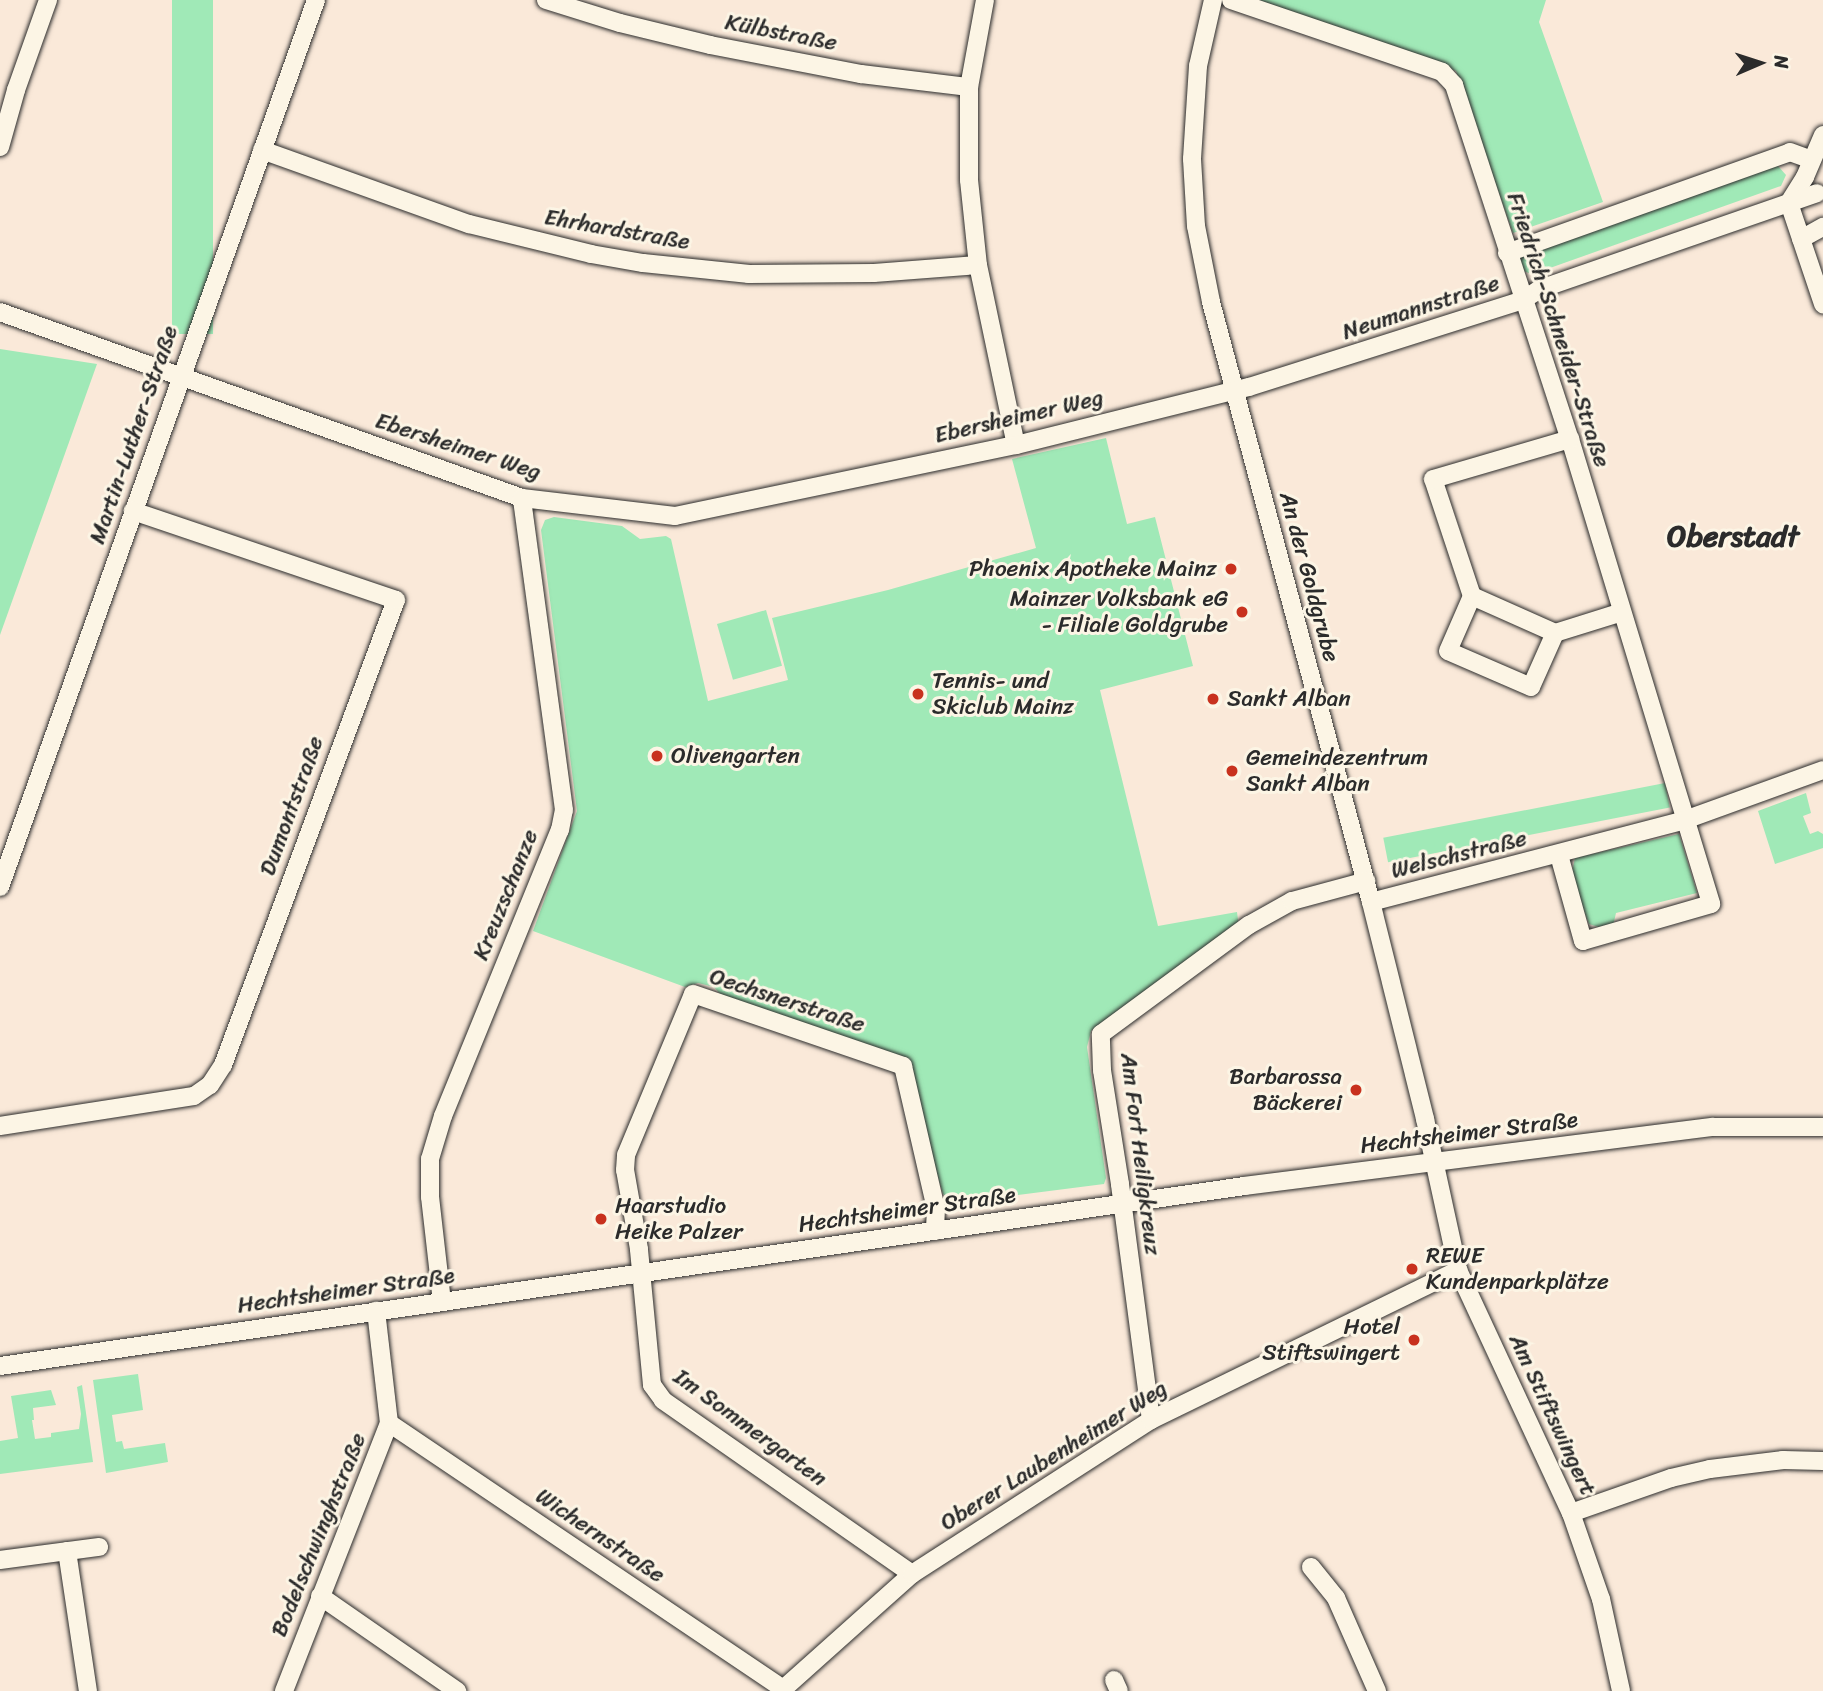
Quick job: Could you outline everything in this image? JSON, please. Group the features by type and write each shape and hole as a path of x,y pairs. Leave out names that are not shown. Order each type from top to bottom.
{"street":[{"path":"0,147 8,88 48,0"},
{"name":"Martin-Luther-Straße","path":"0,887 316,0"},
{"name":"Külbstraße","path":"547,0 620,23 710,45 861,74 969,87"},
{"path":"985,0 969,87 969,180 978,265 1016,445"},
{"name":"An der Goldgrube","path":"1213,0 1198,66 1193,183 1202,264 1366,881 1433,1162"},
{"name":"Friedrich-Schneider-Straße","path":"1231,0 1449,77 1570,439 1685,820"},
{"path":"1823,135 1789,203 1823,304"},
{"name":"Ehrhardstraße","path":"262,150 469,224 591,254 643,263 749,274 874,273 978,265"},
{"name":"Neumannstraße","path":"1507,253 1790,152 1812,160"},
{"name":"Neumannstraße","path":"1234,391 1356,355 1523,300 1540,289 1818,193"},
{"path":"1801,239 1823,227"},
{"name":"Ebersheimer Weg","path":"5,314 522,498 675,516 1016,445 1234,391"},
{"path":"1555,633 1531,687 1448,651 1472,596 1433,479 1570,439"},
{"name":"Kreuzschanze","path":"442,1301 430,1197 430,1158 443,1116 560,830 564,810 522,498"},
{"name":"Dumontstraße","path":"0,1126 194,1096 210,1085 223,1065 396,600 133,511"},
{"path":"1472,596 1555,633 1622,612"},
{"name":"Welschstraße","path":"1371,902 1685,820 1823,770"},
{"name":"Welschstraße","path":"1559,855 1583,941 1711,904 1685,820"},
{"name":"Am Fort Heiligkreuz","path":"1151,1420 1101,1070 1101,1034 1271,913 1292,901 1366,881"},
{"name":"Oechsnerstraße","path":"641,1273 625,1170 626,1155 693,994 903,1066 936,1209 935,1231"},
{"name":"Hechtsheimer Straße","path":"0,1366 1122,1204 1433,1162 1713,1127 1823,1127"},
{"name":"Am Stiftswingert","path":"1433,1162 1458,1270 1571,1513 1601,1599 1621,1691"},
{"name":"Oberer Laubenheimer Weg","path":"782,1690 912,1574 1151,1420 1458,1270"},
{"name":"Im Sommergarten","path":"641,1273 652,1385 663,1400 912,1574"},
{"name":"Bodelschwinghstraße","path":"284,1691 389,1423 376,1311"},
{"name":"Wichernstraße","path":"389,1423 782,1690"},
{"path":"1571,1513 1671,1478 1710,1469 1783,1460 1823,1461"},
{"path":"0,1560 99,1547"},
{"path":"67,1551 88,1691"},
{"path":"1311,1567 1336,1598 1377,1691"},
{"path":"320,1596 457,1691"}],"green space":[{"path":"172,0 213,0 213,334 172,334"},
{"path":"1259,0 1546,0 1539,22 1603,202 1513,233 1456,71"},
{"path":"1777,165 1786,175 1781,186 1533,274 1522,271 1520,257"},
{"path":"0,349 97,364 0,635"},
{"path":"1106,438 1127,524 1155,517 1193,666 1100,690 1158,926 1237,912 1239,928 1091,1031 1087,1047 1106,1178 1104,1184 954,1203 943,1194 903,1060 720,994 714,987 698,983 685,987 533,931 577,811 541,530 545,520 554,517 622,526 640,539 666,536 671,539 708,701 788,680 772,618 888,590 1036,548 1012,459"},
{"path":"766,610 782,666 733,680 717,624"},
{"path":"1665,783 1670,808 1388,862 1383,838"},
{"path":"1806,793 1811,813 1803,816 1810,834 1818,831 1823,834 1823,848 1775,864 1758,811"},
{"path":"1679,834 1697,893 1616,913 1613,926 1602,928 1589,924 1571,877 1575,858"},
{"path":"138,1374 143,1410 112,1415 116,1442 122,1441 124,1449 165,1443 168,1462 106,1473 93,1380"},
{"path":"82,1385 93,1462 0,1474 0,1441 18,1438 11,1396 51,1390 56,1405 33,1408 32,1420 35,1439 51,1437 51,1433 79,1429 81,1414 77,1387"}],"place":[{"name":"Phoenix Apotheke Mainz","path":"1231,569"},
{"name":"Mainzer Volksbank eG - Filiale Goldgrube","path":"1242,612"},
{"name":"Tennis- und Skiclub Mainz","path":"918,694"},
{"name":"Sankt Alban","path":"1213,699"},
{"name":"Olivengarten","path":"657,756"},
{"name":"Gemeindezentrum Sankt Alban","path":"1232,771"},
{"name":"Barbarossa Bäckerei","path":"1356,1090"},
{"name":"Haarstudio Heike Palzer","path":"601,1219"},
{"name":"REWE Kundenparkplätze","path":"1412,1269"},
{"name":"Hotel Stiftswingert","path":"1414,1340"}],"district":[{"name":"Oberstadt","path":"1733,536"}]}
